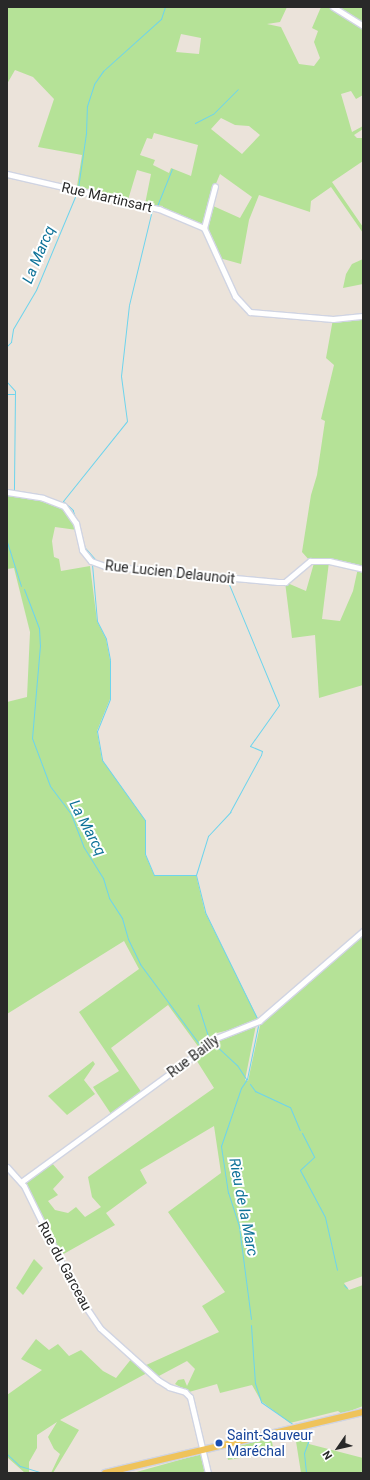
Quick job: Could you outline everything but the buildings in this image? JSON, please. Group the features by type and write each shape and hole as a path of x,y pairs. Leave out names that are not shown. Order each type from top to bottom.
{"main road":[{"path":"105,1473 363,1412"}],"street":[{"path":"333,7 363,26"},
{"name":"Rue Martinsart","path":"7,174 159,209 204,228"},
{"path":"215,186 204,228 235,296 250,312 333,319 363,316"},
{"name":"Rue Lucien Delaunoit","path":"7,492 43,498 64,506 73,516 82,550 91,560 105,566 278,582 285,582 310,561 329,561 363,569"},
{"name":"Rue Bailly","path":"21,1182 195,1055 211,1040 259,1021 363,931"},
{"name":"Rue du Garceau","path":"7,1167 21,1182 77,1294 100,1328 158,1380 169,1387 185,1392 190,1397 208,1473"}],"green space":[{"path":"7,7 287,7 280,22 267,24 281,27 299,64 314,66 320,58 314,42 318,31 312,28 321,7 330,7 363,28 363,95 356,99 351,91 341,94 352,132 363,126 363,129 354,135 357,138 363,138 363,161 332,182 363,227 363,233 331,187 311,201 310,212 259,195 249,220 241,264 223,259 220,264 204,228 162,208 163,206 145,204 151,174 137,170 128,200 77,186 82,155 38,147 54,99 33,77 15,70 7,84","holes":["181,34 201,38 199,54 176,52","221,118 235,125 249,126 260,135 242,154 211,129","154,133 198,145 191,176 171,168 169,173 153,165 155,160 140,155 147,138 152,139","220,174 252,197 240,218 211,205 215,186"]},
{"path":"336,7 363,7 363,25"},
{"path":"363,259 363,284 343,288 346,274 352,264"},
{"path":"363,316 363,685 319,698 315,635 292,638 285,582 306,591 314,563 304,568 310,561 302,552 311,495 317,475 325,421 321,419 334,365 326,358 333,319","holes":["329,562 358,568 353,591 340,621 322,619"]},
{"path":"7,492 14,492 64,506 77,530 55,527 52,541 54,557 59,559 61,571 90,566 97,621 106,639 110,660 110,699 97,731 102,760 145,820 145,854 154,875 196,875 205,912 258,1019 246,1026 217,1033 200,1049 168,1005 111,1048 142,1093 111,1114 93,1087 119,1071 79,1012 139,969 124,941 7,1014 7,702 27,697 30,632 14,568 7,569"},
{"path":"363,935 363,1276 344,1283 349,1290 363,1285 363,1406 342,1414 338,1411 290,1423 261,1401 252,1385 220,1393 217,1384 189,1392 175,1384 178,1380 184,1379 187,1386 195,1369 187,1361 157,1377 144,1366 219,1332 202,1306 225,1292 168,1212 221,1173 214,1126 140,1170 147,1183 106,1213 115,1225 60,1256 25,1184 29,1181 26,1178 51,1162 64,1177 53,1189 58,1195 48,1201 55,1210 68,1213 76,1207 85,1217 101,1207 92,1197 88,1177 214,1088 195,1058 214,1038 256,1025 245,1080 248,1081 261,1021"},
{"path":"93,1061 95,1064 84,1080 95,1094 67,1115 48,1096"},
{"path":"34,1259 43,1268 23,1295 16,1288"},
{"path":"36,1339 49,1350 58,1344 69,1356 81,1350 103,1371 116,1378 132,1358 147,1373 60,1420 79,1430 53,1473 51,1473 60,1454 54,1449 48,1437 57,1422 37,1435 37,1448 29,1462 29,1473 25,1473 7,1457 7,1395 42,1370 21,1359"},
{"path":"303,1429 309,1438 309,1444 363,1458 363,1473 301,1473 295,1435 296,1431"},
{"path":"271,1437 274,1452 228,1460 226,1450"},
{"path":"201,1454 205,1469 203,1473 133,1473"}],"waterway":[{"name":"Rieu de la Marc","path":"78,188 86,133 87,106 94,84 103,71 161,19 165,7"},
{"path":"195,123 213,114 238,89"},
{"path":"157,206 172,169"},
{"name":"La Marcq","path":"7,346 11,342 13,329 36,290 77,192"},
{"path":"95,559 85,548 73,510 63,501 127,421 121,376 129,305 152,210"},
{"name":"La Marcq","path":"7,382 15,391 14,490"},
{"path":"7,394 14,394"},
{"name":"La Marcq","path":"7,542 21,586"},
{"path":"92,564 97,621 106,639 110,660 110,699 97,731 102,760 145,820 145,854 154,875 196,875 205,912 258,1020"},
{"path":"196,875 208,836 230,812 261,755 262,751 250,746 279,705 228,582"},
{"name":"La Marcq","path":"24,589 39,628 40,645 32,738 50,786 71,814 83,846 103,878 109,898 122,918 128,939 140,964 200,1045 209,1039 198,1005"},
{"name":"Rieu de la Marc","path":"251,1319 239,1226 228,1193 221,1146 241,1088 247,1079 258,1026"},
{"name":"La Marcq","path":"212,1042 237,1065 246,1079"},
{"path":"250,1084 255,1091 290,1107 300,1130"},
{"path":"302,1133 314,1157 300,1170 325,1217 337,1270"},
{"path":"344,1285 347,1288"},
{"path":"251,1325 255,1383 261,1402 294,1425"},
{"path":"300,1431 308,1442 304,1453 306,1473"},
{"path":"7,1454 20,1466 40,1472"}],"place":[{"name":"Saint-Sauveur Maréchal","path":"219,1443"}]}
